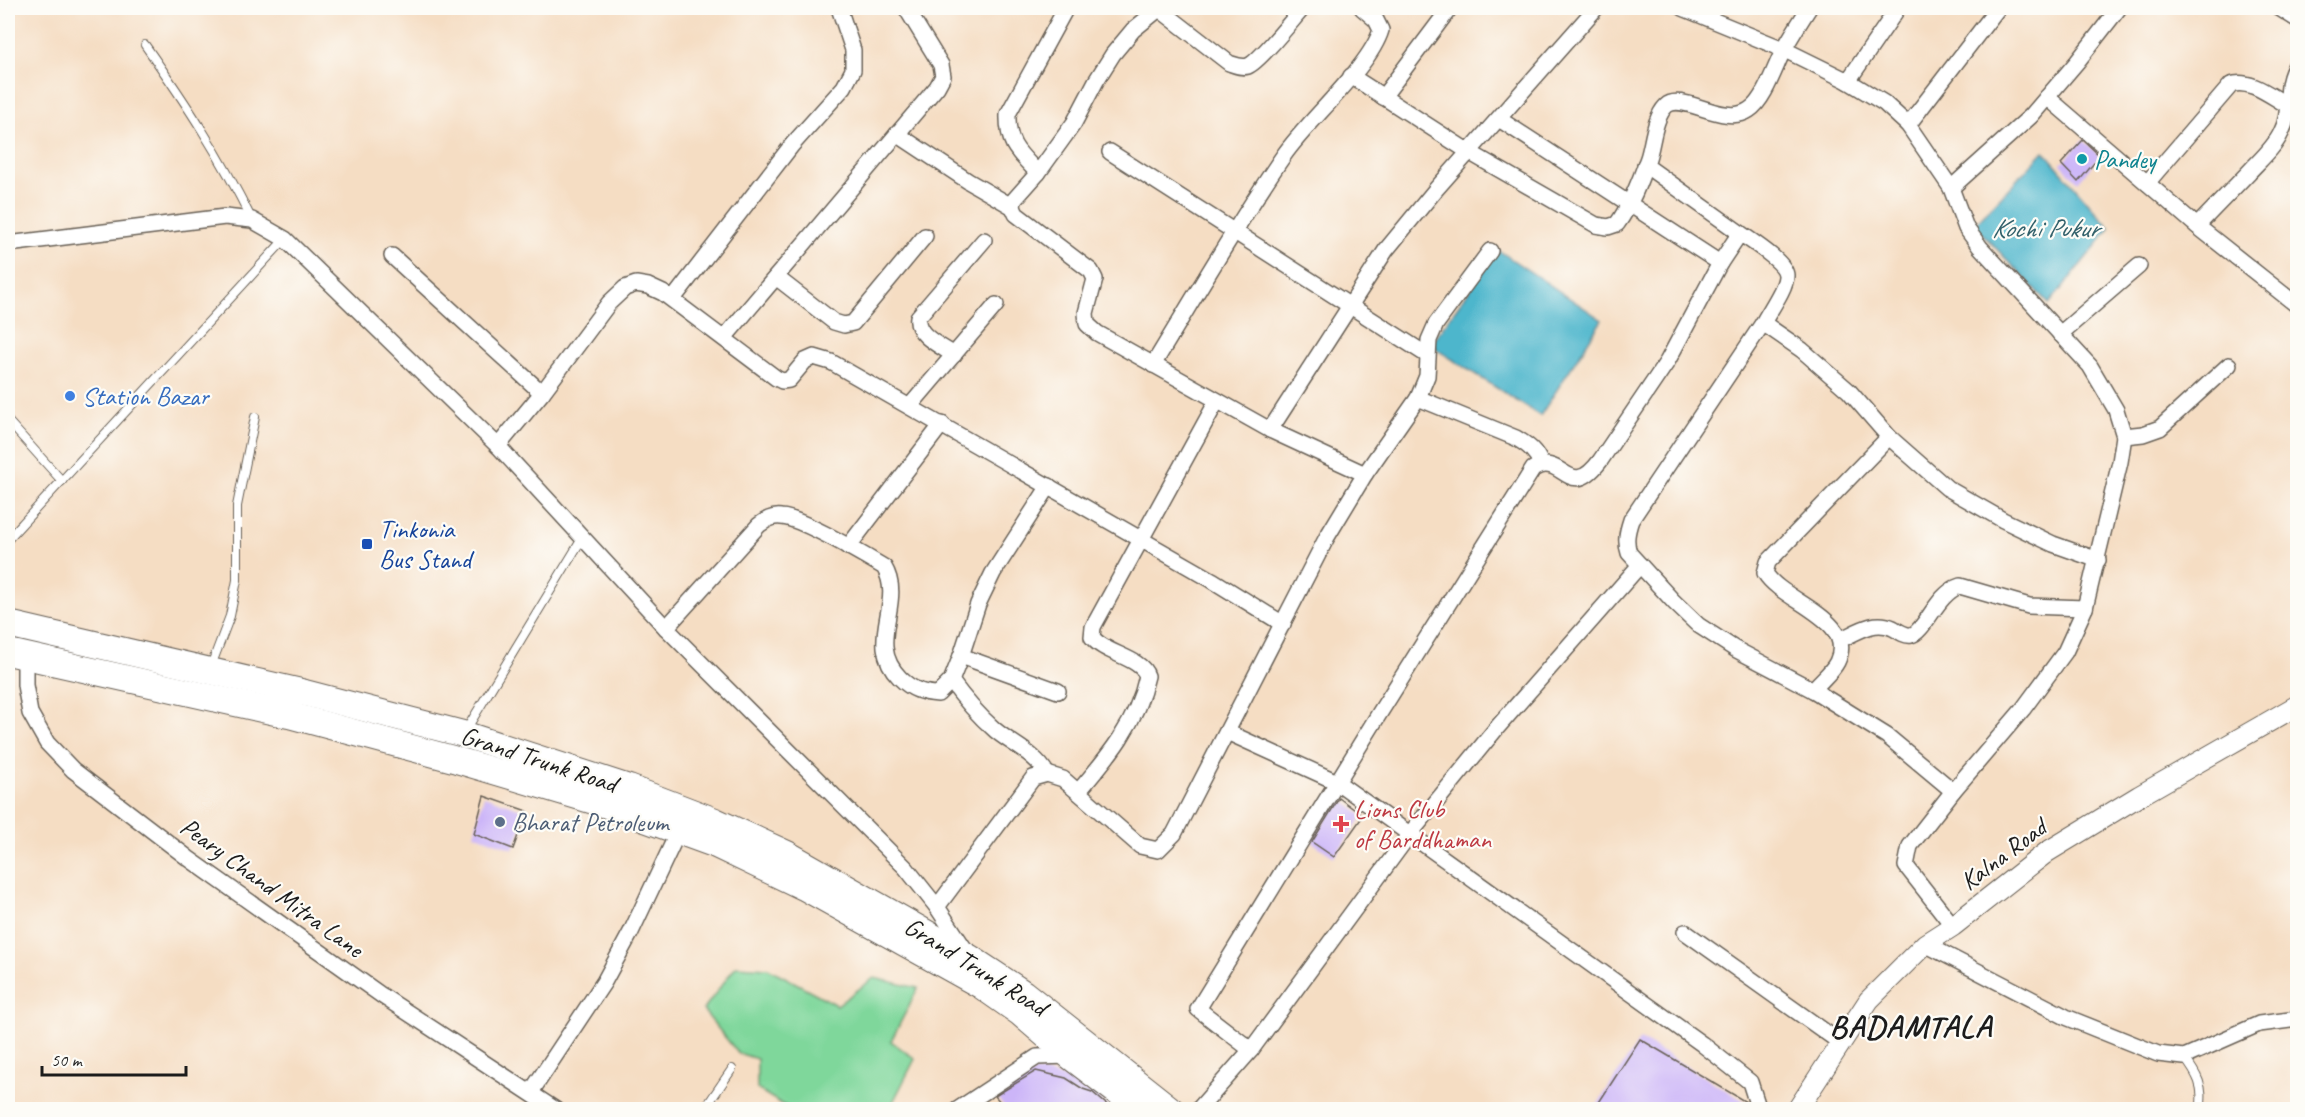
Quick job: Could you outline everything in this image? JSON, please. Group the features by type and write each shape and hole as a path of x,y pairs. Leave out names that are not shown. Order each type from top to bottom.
{"highway":[{"name":"Grand Trunk Road","path":"8,624 305,693 463,734 629,788 752,837 825,875 970,958 1023,993 1048,1024"},
{"name":"Grand Trunk Road","path":"16,654 289,715 435,754 539,783 714,844 804,887 1048,1024 1077,1048 1141,1110"},
{"name":"Grand Trunk Road","path":"1077,1048 1152,1092 1171,1110"}],"street":[{"path":"673,299 779,161 844,87 853,70 853,51 838,8"},
{"path":"724,338 937,87 943,76 942,65 906,8"},
{"path":"1038,173 1013,147 1007,130 1008,114 1066,8"},
{"path":"1012,207 1014,200 1038,173 1074,123 1113,54 1132,30 1159,8 1229,63 1240,67 1249,66 1260,56 1303,8"},
{"path":"1153,365 1234,232 1285,154 1378,41 1381,30 1376,20 1362,8"},
{"path":"1383,96 1450,8"},
{"path":"1270,430 1386,250 1596,8"},
{"path":"1351,76 1469,152 1596,225 1608,227 1617,224 1629,204 1645,165 1660,114 1666,106 1679,102 1731,116 1750,110 1762,95 1784,50 1809,8"},
{"path":"1848,81 1898,8"},
{"path":"1908,125 1998,8"},
{"path":"1951,188 2000,146 2047,97 2119,8"},
{"path":"2279,8 2298,20"},
{"path":"1693,10 1848,81 1884,103 1908,125 1951,188 1966,228 1980,247 2090,366 2116,410 2124,436 2098,560 2085,608 2065,652 2023,709 1953,791 1910,846 1906,866 1953,926"},
{"path":"2197,226 2268,152 2281,134 2288,115 2287,90 2291,72 2298,62"},
{"path":"2147,183 2231,85 2239,82 2247,84 2287,105"},
{"path":"2047,97 2197,226 2298,306"},
{"path":"1499,119 1720,263"},
{"path":"897,134 968,182 1012,207 1016,214 1091,271 1095,279 1086,314 1087,324 1097,333 1270,430 1365,474"},
{"path":"1110,152 1427,355"},
{"path":"1645,165 1783,265 1787,274 1785,283 1763,323 1631,520 1626,544 1629,553 1698,625 1735,649 1813,690 1887,736 1953,791"},
{"path":"8,244 225,217 252,220 285,239 498,446 666,628 906,868 937,907 970,958 982,986"},
{"path":"1251,1050 1198,1009 1527,477 1541,464 1551,465 1571,477 1579,478 1590,474 1667,362 1720,263 1740,232"},
{"path":"776,277 834,322 844,325 853,323 925,236"},
{"path":"954,355 920,331 916,324 918,317 984,240"},
{"path":"937,907 1033,778 1047,774 1063,779 1140,846 1158,850 1174,834 1327,537 1365,474 1418,398 1427,376 1429,340 1436,324 1490,251"},
{"path":"392,256 542,393"},
{"path":"2060,334 2139,266"},
{"path":"498,446 542,393 609,303 625,288 636,285 648,286 673,299 782,381 789,380 805,361 814,357 821,358 942,424 1212,580 1283,624"},
{"path":"910,406 996,305"},
{"path":"1763,323 1802,350 1849,391 1889,437 1947,488 2013,525 2054,544 2098,560"},
{"path":"2124,436 2143,434 2160,428 2229,365"},
{"path":"1418,398 1516,438 1537,454 1541,464"},
{"path":"1078,792 1117,746 1134,717 1145,686 1146,676 1144,670 1102,646 1092,637 1093,627 1217,401"},
{"path":"848,547 942,424"},
{"path":"1813,690 1837,662 1841,646 1838,632 1824,619 1771,583 1766,573 1768,562 1889,437"},
{"path":"666,628 759,525 772,517 783,517 799,522 884,567 890,578 892,591 885,629 885,655 894,671 906,684 922,693 938,693 951,681 978,604 993,573 1049,486"},
{"path":"1198,1110 1251,1050 1408,835 1495,730 1640,565"},
{"path":"1840,640 1875,624 1886,625 1911,635 1917,631 1943,596 1951,589 1960,586 2030,606 2085,608"},
{"name":"Peary Chand Mitra Lane","path":"16,654 30,713 47,743 73,770 188,858 381,995 555,1110"},
{"path":"961,656 1058,691"},
{"path":"951,681 979,715 995,730 1041,763 1047,774"},
{"name":"Kalna Road","path":"1797,1110 1869,1000 1925,944 1953,926 2047,852 2139,796 2298,705"},
{"path":"1227,732 1337,782 1702,1044 1750,1082 1759,1110"},
{"path":"531,1092 604,982 631,932 679,830"},
{"path":"1684,932 1841,1043"},
{"path":"1925,944 2066,1017 2158,1054 2184,1057 2259,1024 2298,1019"},
{"path":"1037,1057 1036,1039 1048,1024"},
{"path":"957,1110 1037,1057 1077,1048"}],"lane":[{"path":"145,45 192,112 227,168 252,220"},
{"path":"8,539 285,239"},
{"path":"209,670 230,616 237,580 237,506 255,417"},
{"path":"8,421 62,481"},
{"path":"463,734 583,537"},
{"path":"2184,1057 2199,1076 2203,1096 2200,1110"},
{"path":"704,1110 732,1069"}],"green space":[{"path":"736,966 768,968 837,1005 874,978 918,988 891,1041 915,1059 890,1108 885,1110 790,1109 757,1089 757,1059 738,1053 703,1010"}],"water":[{"name":"Kochi Pukur","path":"2044,151 2110,228 2049,304 1974,225"},
{"path":"1498,250 1602,320 1540,416 1430,345"}],"building":[{"name":"Pandey","path":"2083,140 2100,156 2078,182 2061,164"},
{"name":"Bharat Petroleum","path":"484,796 527,811 513,849 474,834"},
{"path":"1339,798 1363,816 1334,857 1312,842"},
{"path":"1640,1039 1746,1102 1749,1110 1594,1110"},
{"path":"1036,1071 1066,1078 1092,1092 1113,1110 1007,1110 995,1096"}],"place":[{"name":"Pandey","path":"2082,159"},
{"name":"Station Bazar","path":"70,396"},
{"name":"Tinkonia Bus Stand","path":"367,544"},
{"name":"Bharat Petroleum","path":"500,822"},
{"name":"Lions Club of Barddhaman","path":"1341,824"}],"district":[{"name":"BADAMTALA","path":"1911,1026"}]}
